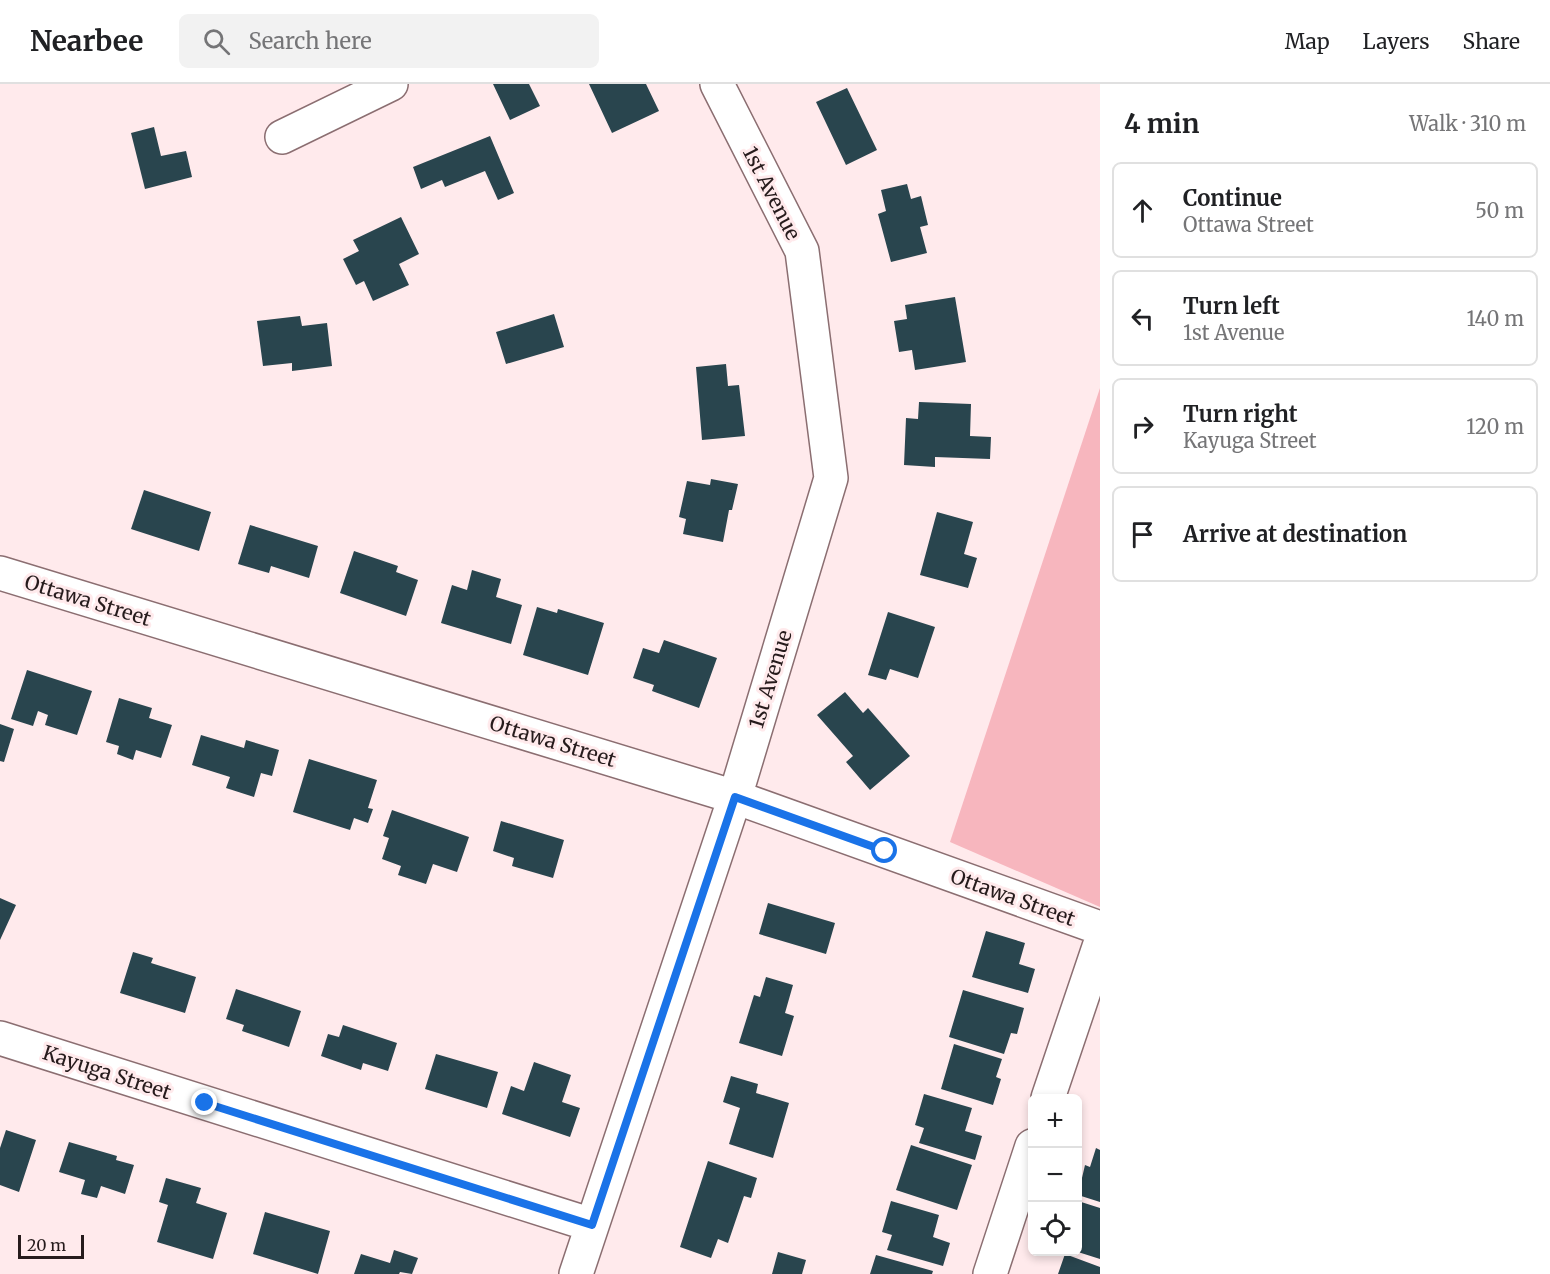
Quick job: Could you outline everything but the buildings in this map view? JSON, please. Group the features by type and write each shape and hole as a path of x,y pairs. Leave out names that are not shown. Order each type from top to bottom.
{"street":[{"path":"282,137 391,84"},
{"name":"1st Avenue","path":"576,1274 735,797 831,478 802,251 717,84"},
{"name":"Ottawa Street","path":"0,573 735,797 1100,928"},
{"path":"1049,1094 1100,944"},
{"name":"Kayuga Street","path":"0,1038 592,1225"},
{"path":"990,1274 1031,1148"}],"shaded area":[{"path":"1100,388 1100,907 950,842"}],"route":[{"path":"205,1103 592,1225 735,797 885,851"}]}
